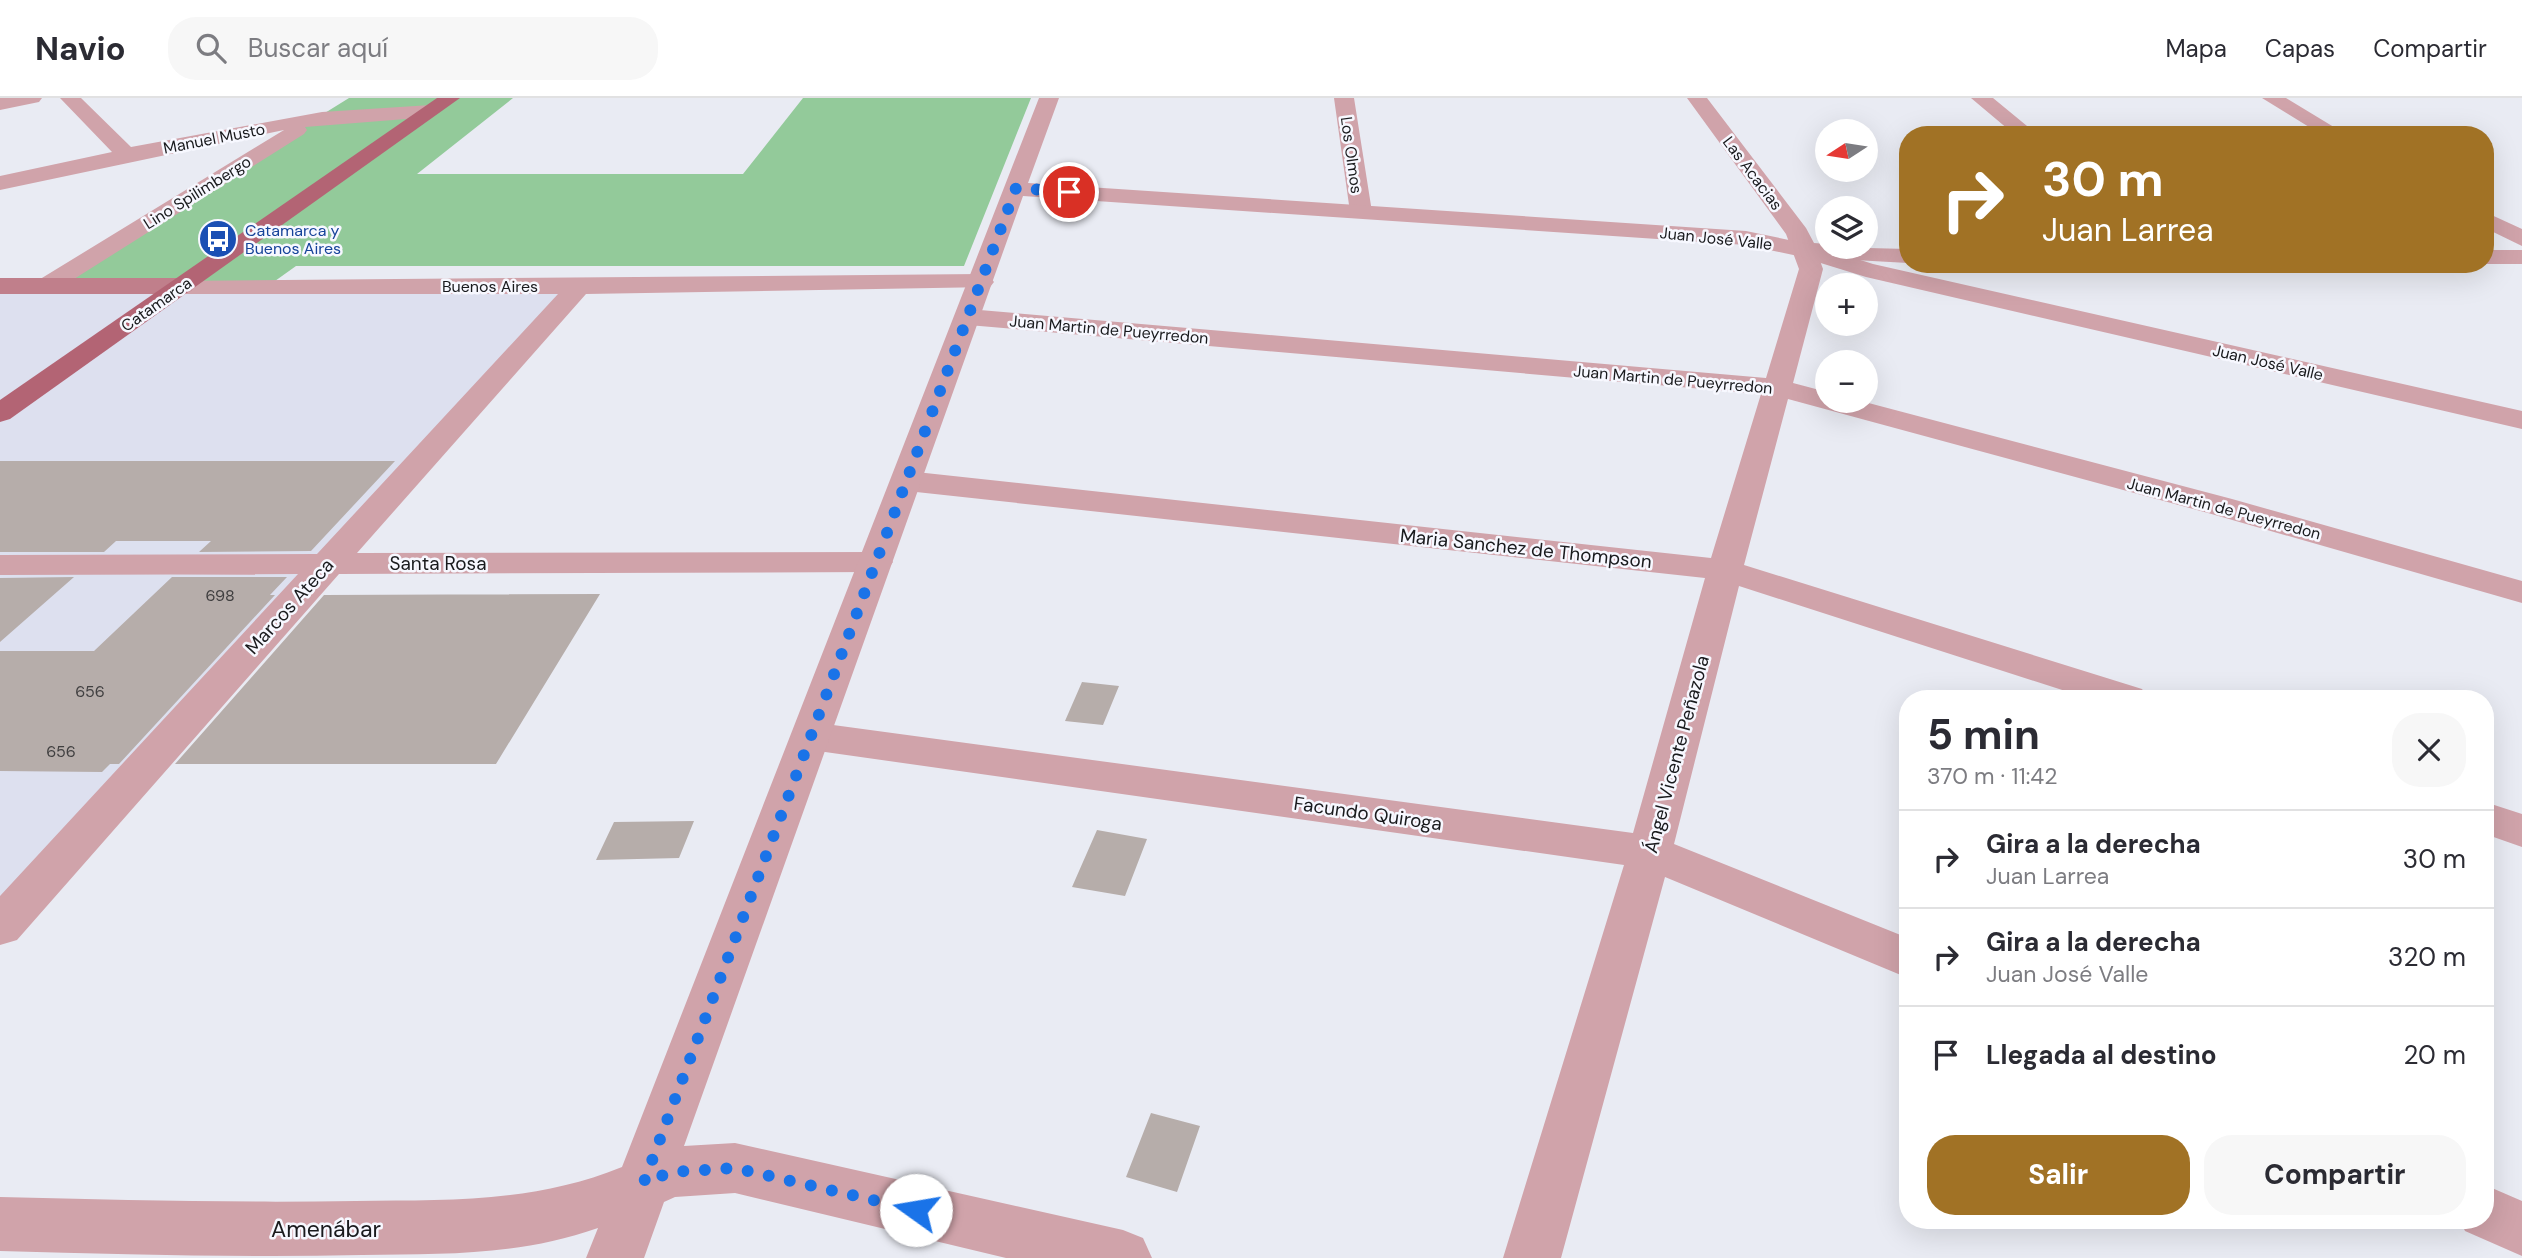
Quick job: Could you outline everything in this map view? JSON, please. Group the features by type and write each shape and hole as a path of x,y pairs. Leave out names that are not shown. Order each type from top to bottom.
{"main road":[{"name":"Catamarca","path":"0,413 450,98"},
{"name":"Buenos Aires","path":"0,286 183,286"}],"street":[{"path":"0,104 32,98"},
{"path":"44,98 62,98"},
{"path":"70,98 128,156"},
{"name":"Lino Spilimbergo","path":"46,286 349,98"},
{"path":"615,1258 1049,98"},
{"name":"Los Olmos","path":"1344,98 1361,212"},
{"name":"Las Acacias","path":"1697,98 1798,233 1815,244"},
{"path":"1981,98 2017,126"},
{"path":"2272,98 2321,126"},
{"name":"Manuel Musto","path":"0,183 314,120 372,111 431,111"},
{"name":"Juan José Valle","path":"1016,188 1746,238 1815,247"},
{"path":"2494,232 2508,252"},
{"path":"1878,246 1899,246"},
{"path":"1878,253 1899,255"},
{"name":"Ángel Vicente Peñazola","path":"1532,1258 1650,852 1776,387 1816,259"},
{"name":"Juan José Valle","path":"1848,259 1880,273 2522,420"},
{"name":"Buenos Aires","path":"183,286 579,286 974,299"},
{"name":"Marcos Ateca","path":"0,927 579,286"},
{"name":"Juan Martin de Pueyrredon","path":"974,299 1776,387 2220,506 2522,592"},
{"name":"Maria Sanchez de Thompson","path":"906,481 1725,570 2103,690"},
{"name":"Santa Rosa","path":"0,565 876,562"},
{"name":"Facundo Quiroga","path":"811,736 1650,852 1899,955"},
{"path":"2494,821 2522,831"},
{"name":"Amenábar","path":"0,1224 267,1230 493,1226 556,1216 610,1198 672,1172 735,1168 1123,1258"},
{"path":"2494,1216 2522,1228"}],"shaded area":[{"path":"0,286 579,286 0,927"}],"green space":[{"path":"349,98 513,98 417,174 743,174 803,98 1031,98 964,266 296,266 268,286 46,286"}],"building":[{"path":"0,461 395,461 311,551 199,552 211,541 116,541 104,552 0,552"},
{"path":"74,577 0,642 0,578"},
{"path":"172,577 287,577 270,595 275,595 119,764 110,764 102,772 0,771 0,651 94,651"},
{"path":"600,594 496,764 175,764 324,595"},
{"path":"1082,682 1119,686 1103,725 1065,721"},
{"path":"694,821 679,858 596,860 614,822"},
{"path":"1097,830 1147,839 1125,896 1072,887"},
{"path":"1151,1113 1200,1126 1177,1192 1126,1177"}],"place":[{"name":"Catamarca y Buenos Aires","path":"218,239"}],"route":[{"path":"916,1210 735,1168 672,1172 644,1182 1016,188 1069,192"}]}
